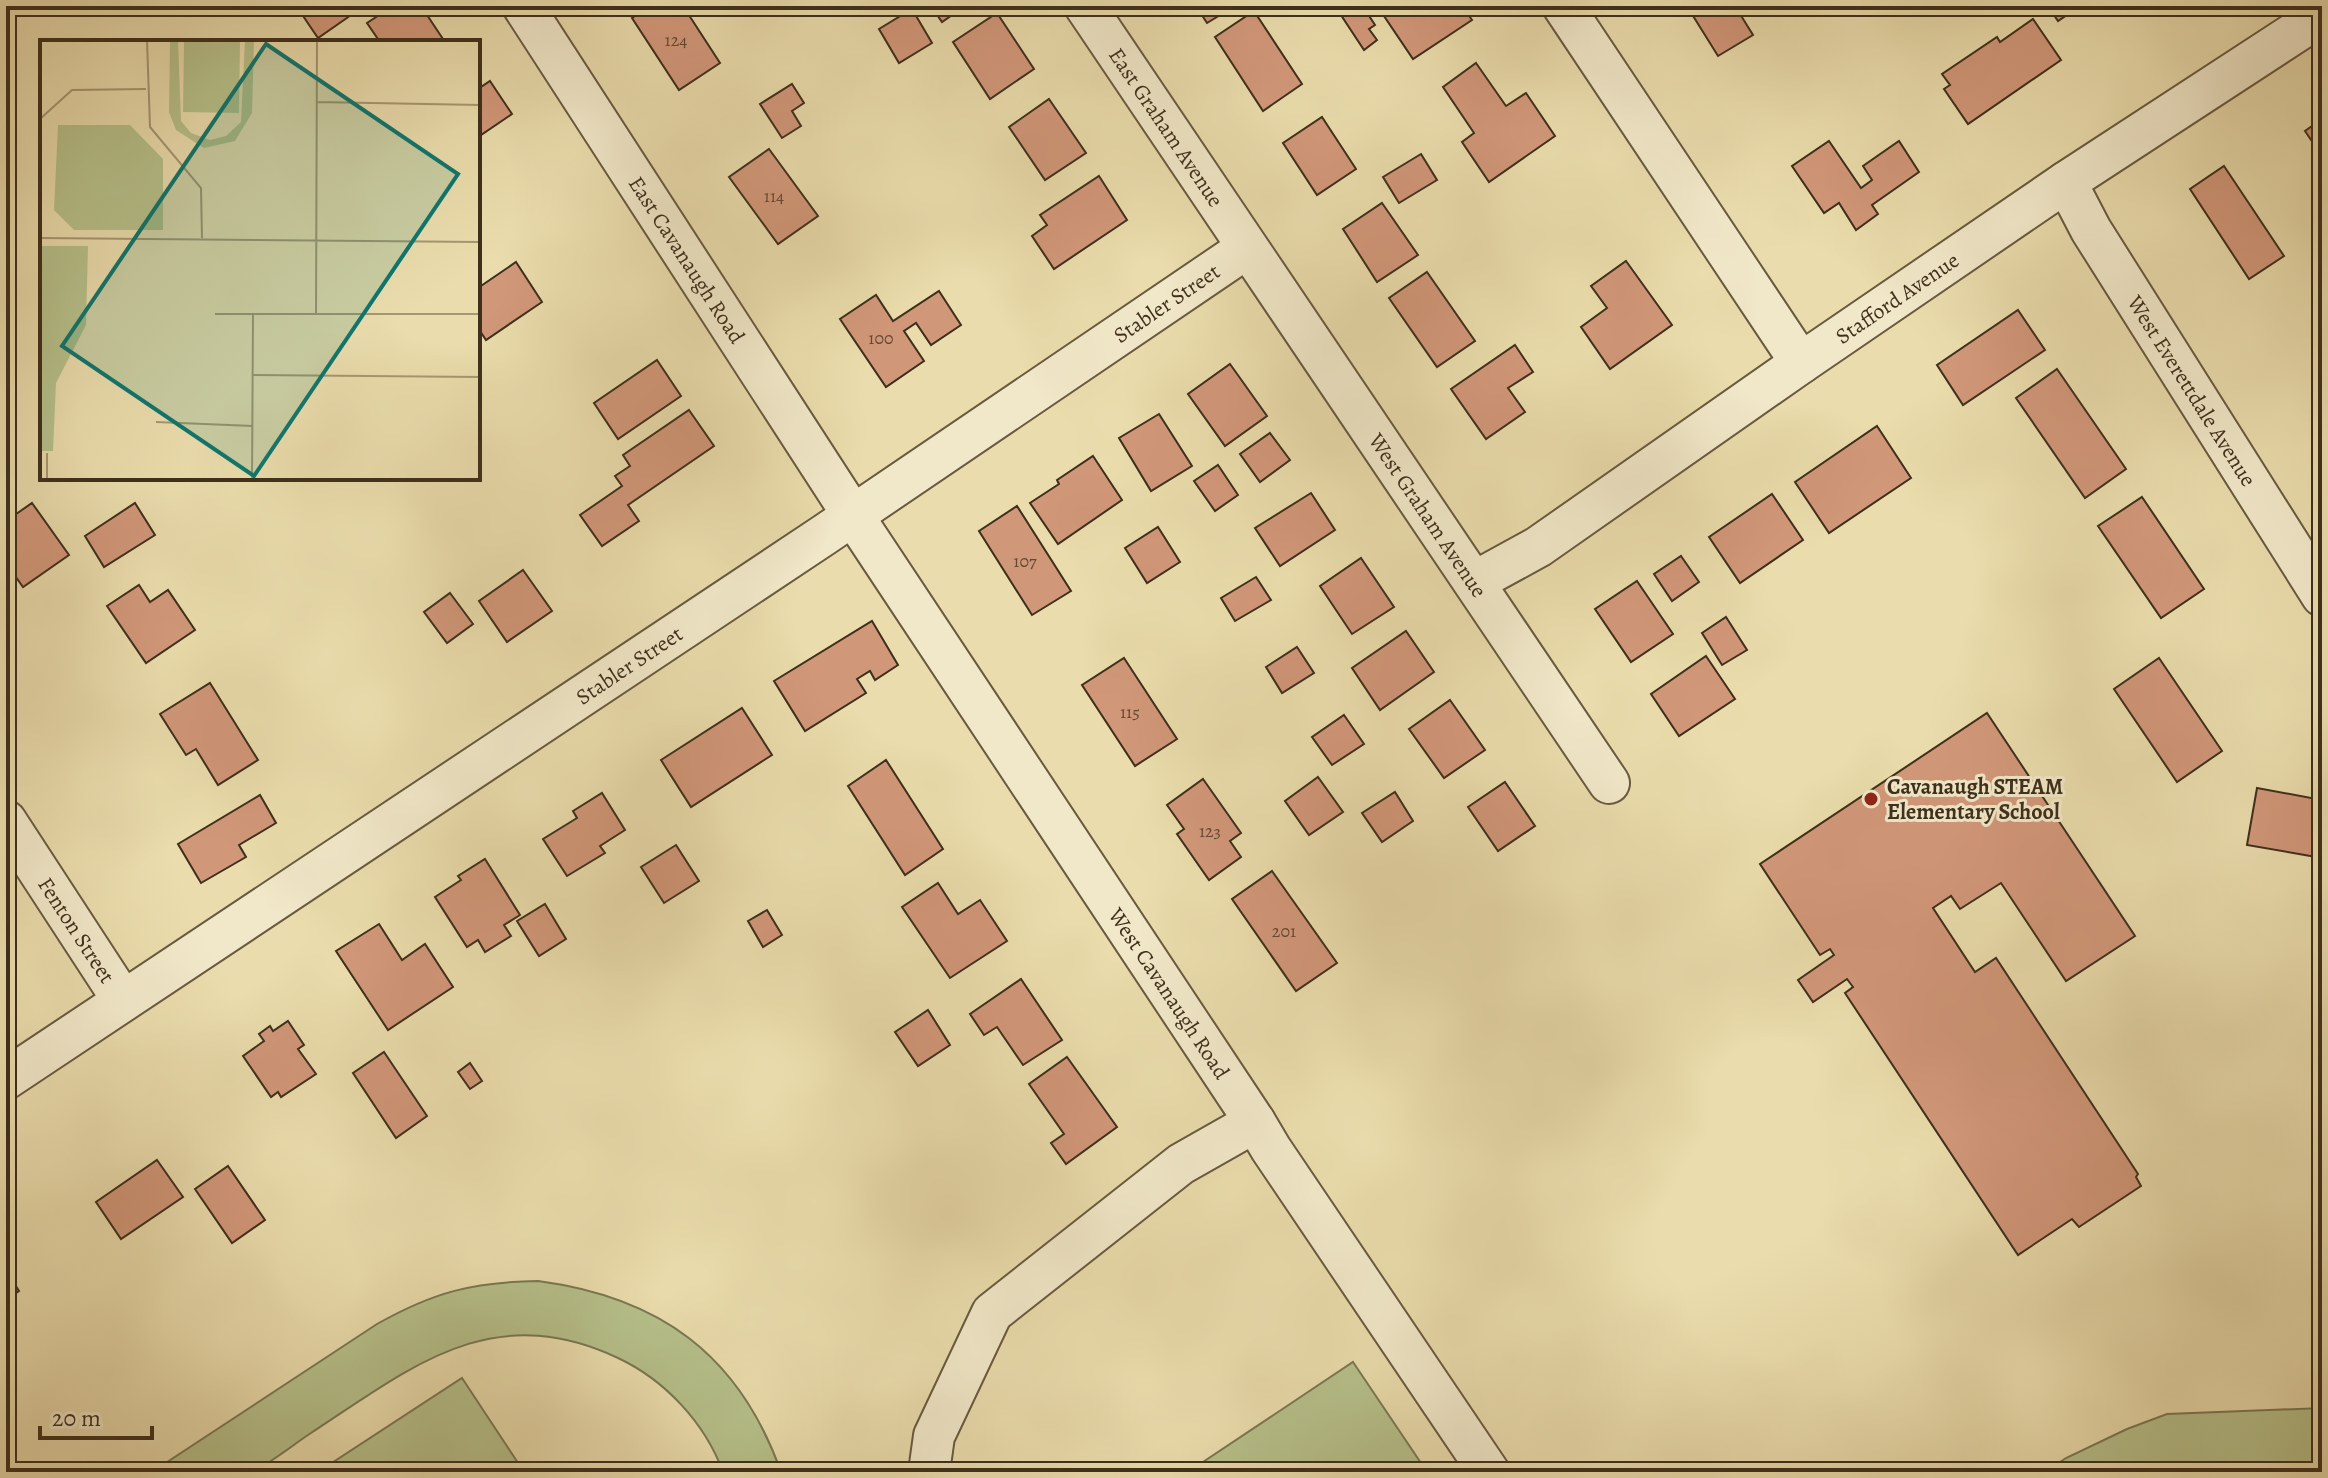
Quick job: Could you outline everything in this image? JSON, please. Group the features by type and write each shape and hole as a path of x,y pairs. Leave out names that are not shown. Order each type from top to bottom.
{"street":[{"name":"East Cavanaugh Road","path":"523,6 852,514"},
{"name":"East Graham Avenue","path":"1085,6 1247,248"},
{"path":"1563,6 1801,363"},
{"name":"Stafford Avenue","path":"1474,582 1538,547 2066,182 2322,15"},
{"name":"West Everettdale Avenue","path":"2066,182 2091,230 2322,596"},
{"name":"Stabler Street","path":"6,1079 824,535 1247,248"},
{"name":"West Graham Avenue","path":"1247,248 1609,783"},
{"name":"West Cavanaugh Road","path":"852,514 1279,1162 1489,1472"},
{"name":"Fenton Street","path":"6,821 122,999"},
{"path":"929,1472 934,1436 992,1313 1181,1164 1255,1122"}],"green space":[{"path":"538,1281 621,1301 657,1317 689,1338 718,1364 742,1395 763,1431 781,1472 723,1472 694,1420 652,1378 618,1358 573,1342 531,1335 492,1338 456,1348 420,1364 256,1470 242,1473 152,1472 398,1313 454,1291"},
{"path":"1353,1362 1427,1472 1188,1472"},
{"path":"462,1378 524,1472 318,1472"},
{"path":"2322,1408 2322,1472 2045,1472 2066,1458 2127,1429 2167,1414"}],"building":[{"path":"304,6 350,6 354,13 318,38 299,10"},
{"path":"393,6 421,6 444,40 379,40 367,23"},
{"path":"650,6 683,6 720,63 679,90 632,18"},
{"path":"931,6 965,6 942,22"},
{"path":"1196,6 1235,6 1207,23"},
{"path":"1335,6 1367,6 1364,8 1375,25 1369,29 1377,40 1364,50"},
{"path":"1387,6 1462,6 1472,20 1413,59 1380,10"},
{"path":"1697,6 1735,6 1753,35 1718,56 1690,11"},
{"path":"2048,6 2080,6 2058,21"},
{"path":"912,9 932,43 899,63 879,29"},
{"path":"1254,11 1302,84 1263,111 1215,37"},
{"path":"997,13 1034,69 990,99 953,42"},
{"path":"2033,19 2061,60 1968,124 1944,89 1950,85 1942,74 1997,37 2000,42"},
{"path":"1476,63 1506,106 1526,93 1555,136 1489,182 1462,142 1474,133 1443,87"},
{"path":"490,81 512,114 480,136 480,88"},
{"path":"792,84 804,103 792,111 801,126 782,138 760,104"},
{"path":"1049,99 1086,153 1045,180 1009,127"},
{"path":"1322,117 1356,169 1317,195 1283,143"},
{"path":"2322,119 2322,156 2305,131"},
{"path":"1829,141 1861,188 1872,180 1863,166 1899,141 1919,172 1872,205 1878,214 1856,230 1839,203 1824,213 1792,166"},
{"path":"769,149 818,216 778,244 729,177"},
{"path":"1421,154 1437,180 1399,203 1383,177"},
{"path":"2224,166 2284,256 2249,279 2190,189"},
{"path":"1099,176 1127,220 1054,269 1032,236 1047,225 1040,215"},
{"path":"1382,203 1418,255 1377,282 1343,229"},
{"path":"1626,261 1672,325 1610,369 1581,327 1607,308 1591,286"},
{"path":"516,262 542,302 486,340 480,331 480,287"},
{"path":"1427,272 1475,341 1437,367 1389,298"},
{"path":"939,291 961,325 931,345 916,323 904,331 924,361 886,387 840,319 876,295 893,321"},
{"path":"2018,310 2045,350 1963,405 1937,365"},
{"path":"1515,345 1533,372 1508,388 1525,412 1486,439 1451,389"},
{"path":"657,360 681,396 618,439 594,403"},
{"path":"1230,364 1267,416 1225,446 1188,394"},
{"path":"2057,369 2126,469 2085,498 2016,398"},
{"path":"689,410 714,446 628,505 639,521 602,546 580,515 622,486 615,476 630,466 623,455"},
{"path":"1159,414 1192,466 1151,491 1119,438"},
{"path":"1877,426 1911,478 1829,533 1795,482"},
{"path":"1270,433 1290,460 1260,482 1240,454"},
{"path":"1093,456 1122,500 1058,544 1030,503"},
{"path":"1218,465 1238,495 1215,511 1194,481"},
{"path":"1311,493 1335,530 1280,566 1255,528"},
{"path":"1772,494 1803,540 1740,583 1709,537"},
{"path":"2142,497 2204,589 2161,618 2098,526"},
{"path":"32,503 69,555 23,587 6,563 6,521"},
{"path":"135,503 155,535 104,567 85,536"},
{"path":"1017,506 1071,591 1032,615 979,531"},
{"path":"1158,527 1180,562 1147,583 1125,548"},
{"path":"1681,556 1699,582 1672,601 1654,574"},
{"path":"1361,558 1394,607 1352,634 1320,586"},
{"path":"523,570 552,611 507,642 479,601"},
{"path":"1256,577 1271,600 1235,621 1221,598"},
{"path":"1637,581 1673,634 1631,662 1595,609"},
{"path":"139,585 150,602 168,590 195,630 146,663 107,606"},
{"path":"450,593 473,624 447,643 424,612"},
{"path":"1726,617 1747,650 1722,665 1702,633"},
{"path":"872,621 898,665 875,680 870,671 857,679 866,693 805,731 774,681"},
{"path":"1406,631 1434,672 1380,710 1352,668"},
{"path":"1297,647 1314,673 1282,693 1266,667"},
{"path":"1706,656 1735,699 1679,736 1651,694"},
{"path":"1124,658 1177,739 1135,766 1082,685"},
{"path":"2159,658 2222,751 2177,782 2114,689"},
{"path":"210,683 258,760 218,785 196,749 186,755 160,714"},
{"path":"1450,700 1485,750 1444,778 1409,729"},
{"path":"742,708 772,755 691,807 661,760"},
{"name":"Cavanaugh STEAM Elementary School","path":"1987,713 2135,936 2066,981 2001,883 1960,909 1951,896 1933,908 1975,972 1996,958 2138,1174 2136,1177 2141,1186 2079,1227 2072,1219 2018,1255 1845,993 1853,987 1847,979 1813,1002 1798,980 1834,955 1830,949 1820,955 1760,864"},
{"path":"1344,715 1364,744 1332,765 1312,737"},
{"path":"886,760 943,849 905,875 848,786"},
{"path":"1318,777 1343,812 1309,835 1285,801"},
{"path":"1203,779 1241,833 1230,841 1241,857 1209,880 1177,834 1184,829 1167,805"},
{"path":"1505,782 1535,826 1498,851 1468,807"},
{"path":"2257,788 2322,800 2322,858 2247,845"},
{"path":"1395,792 1413,821 1382,842 1362,813"},
{"path":"602,793 625,830 600,846 605,853 567,876 543,839 577,818 573,811"},
{"path":"260,795 276,823 239,845 246,857 201,883 178,844"},
{"path":"676,845 699,881 664,903 641,867"},
{"path":"485,859 520,915 504,925 511,936 485,952 478,940 467,947 435,897 461,880 458,876"},
{"path":"1272,871 1337,963 1296,991 1232,899"},
{"path":"938,883 958,914 980,900 1007,941 950,978 902,907"},
{"path":"545,904 566,939 539,956 517,921"},
{"path":"767,910 782,935 763,947 748,921"},
{"path":"379,924 402,960 425,944 453,987 388,1030 336,951"},
{"path":"1021,979 1062,1040 1023,1065 997,1027 984,1035 970,1014"},
{"path":"928,1010 950,1045 918,1066 895,1032"},
{"path":"288,1021 304,1045 298,1049 316,1074 281,1097 278,1092 271,1097 243,1056 264,1041 259,1034 270,1026 273,1031"},
{"path":"384,1052 427,1116 396,1138 353,1073"},
{"path":"1067,1057 1117,1127 1066,1164 1051,1143 1064,1134 1029,1084"},
{"path":"470,1063 482,1081 470,1089 458,1072"},
{"path":"157,1160 183,1197 121,1239 96,1202"},
{"path":"228,1166 265,1220 232,1243 195,1189"},
{"path":"6,1270 19,1291 6,1300"}],"place":[{"name":"Cavanaugh STEAM Elementary School","path":"1871,799"}]}
